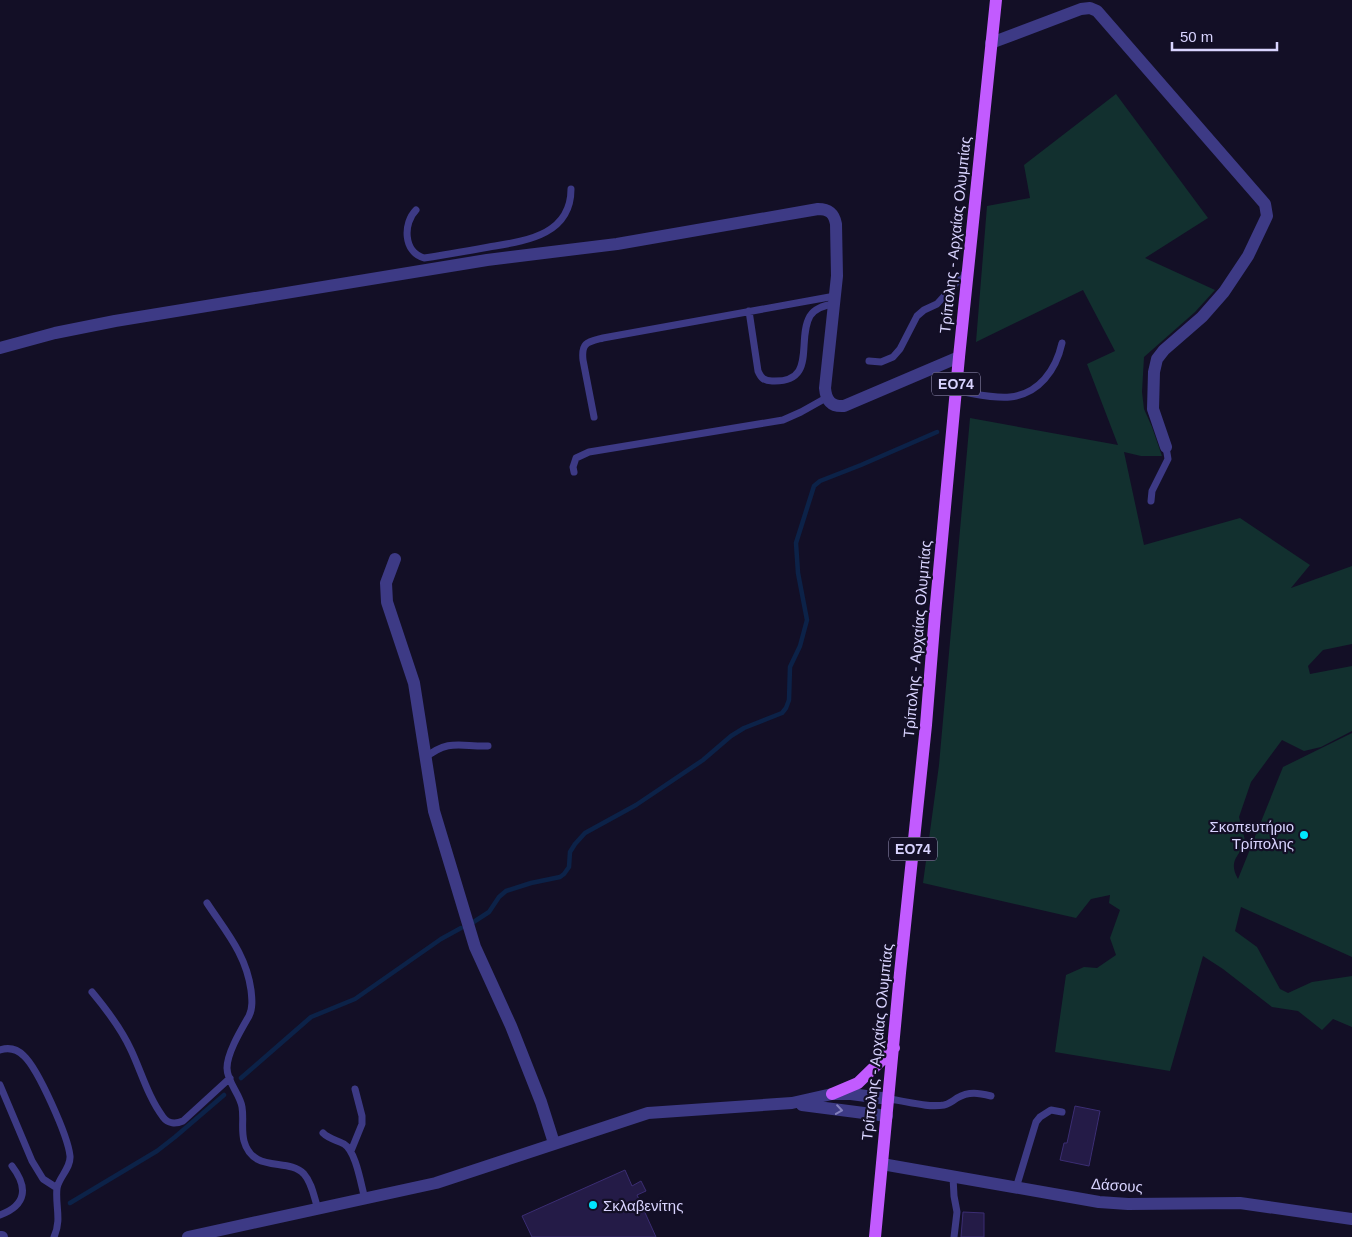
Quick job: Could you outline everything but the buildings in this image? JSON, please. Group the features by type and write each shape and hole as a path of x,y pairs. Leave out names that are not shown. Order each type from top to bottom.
{"main road":[{"name":"ΕΟ74","path":"991,43 996,0"},
{"name":"Τρίπολης - Αρχαίας Ολυμπίας","path":"875,1237 926,725 958,357 991,43"},
{"path":"832,1094 858,1083 894,1048"}],"street":[{"path":"991,43 1082,9 1090,8 1097,11 1265,204 1267,216 1248,256 1224,292 1202,317 1164,350 1158,359 1154,372 1153,408 1166,447"},
{"path":"0,348 54,333 449,260 617,244 826,209 835,218 837,276 825,388 826,398 833,405 844,406 958,357"},
{"path":"395,559 386,583 387,602 414,682 434,811 475,947 511,1026 541,1102 554,1143"},
{"path":"792,1104 832,1094 851,1094 889,1099"},
{"path":"188,1237 436,1183 648,1112 792,1104 887,1116"},
{"name":"Δάσους","path":"882,1164 1099,1202 1128,1204 1240,1203 1352,1219"}],"lane":[{"path":"416,210 410,216 407,226 407,237 412,251 424,258 449,260 530,240 548,232 559,222 568,209 571,190"},
{"path":"868,361 881,362 893,357 900,349 917,316 924,310 937,304 968,270"},
{"path":"748,311 758,370 761,377 766,381 778,381 794,376 800,371 804,359 808,321 812,313 835,300"},
{"path":"594,417 582,360 582,351 588,342 748,311 835,300"},
{"path":"956,391 1009,398 1029,391 1052,372 1062,343"},
{"path":"574,472 573,467 576,458 589,452 783,420 826,398"},
{"path":"1151,501 1152,491 1168,459 1166,447"},
{"path":"426,758 438,750 457,743 488,746"},
{"path":"206,903 242,955 249,973 252,998 250,1013 230,1055 227,1071 242,1106 241,1129 245,1144 251,1154 260,1161 303,1173 310,1184 318,1209"},
{"path":"92,992 123,1034 153,1098 167,1121 175,1123 183,1121 230,1078"},
{"path":"0,1050 6,1048 13,1049 24,1055 48,1096 64,1133 70,1159 57,1188 58,1227 54,1237"},
{"path":"0,1085 32,1160 43,1179 57,1188"},
{"path":"351,1151 362,1124 362,1116 355,1088"},
{"path":"889,1099 933,1106 952,1103 968,1093 991,1096"},
{"path":"1016,1188 1036,1122 1046,1112 1056,1110 1062,1112"},
{"path":"323,1133 326,1137 345,1144 351,1151 365,1199"},
{"path":"0,1215 9,1212 18,1205 22,1193 20,1178 12,1166"},
{"path":"953,1177 957,1212 954,1237"}],"green space":[{"path":"1116,94 1208,218 1145,258 1215,290 1195,312 1144,357 1142,392 1144,409 1162,456 1141,456 1124,452 1144,545 1240,518 1310,565 1291,588 1352,566 1352,644 1323,650 1308,666 1310,674 1352,666 1352,731 1321,747 1304,751 1282,740 1251,782 1239,817 1246,844 1235,860 1234,869 1238,879 1283,767 1352,733 1352,957 1241,907 1235,931 1257,947 1280,989 1288,993 1312,982 1352,976 1352,1027 1333,1019 1322,1030 1298,1011 1272,1007 1203,956 1170,1071 1055,1052 1066,975 1084,967 1097,968 1116,955 1110,938 1120,910 1109,903 1110,895 1091,899 1076,918 923,883 939,765 970,418 1118,445 1087,364 1115,351 1083,290 976,342 987,206 1030,198 1024,165"}],"waterway":[{"path":"472,923 489,912 499,897 506,891 560,877 569,867 570,852 585,833 636,805 703,760 731,736 744,728 782,713 789,700 790,667 800,646 807,620 798,573 796,543 814,486 820,481 937,432"},
{"path":"241,1078 311,1017 355,999 441,939 461,928"},
{"path":"70,1203 157,1151 224,1095"}],"place":[{"name":"Σκοπευτήριο Τρίπολης","path":"1304,835"},
{"name":"Σκλαβενίτης","path":"593,1205"}]}
